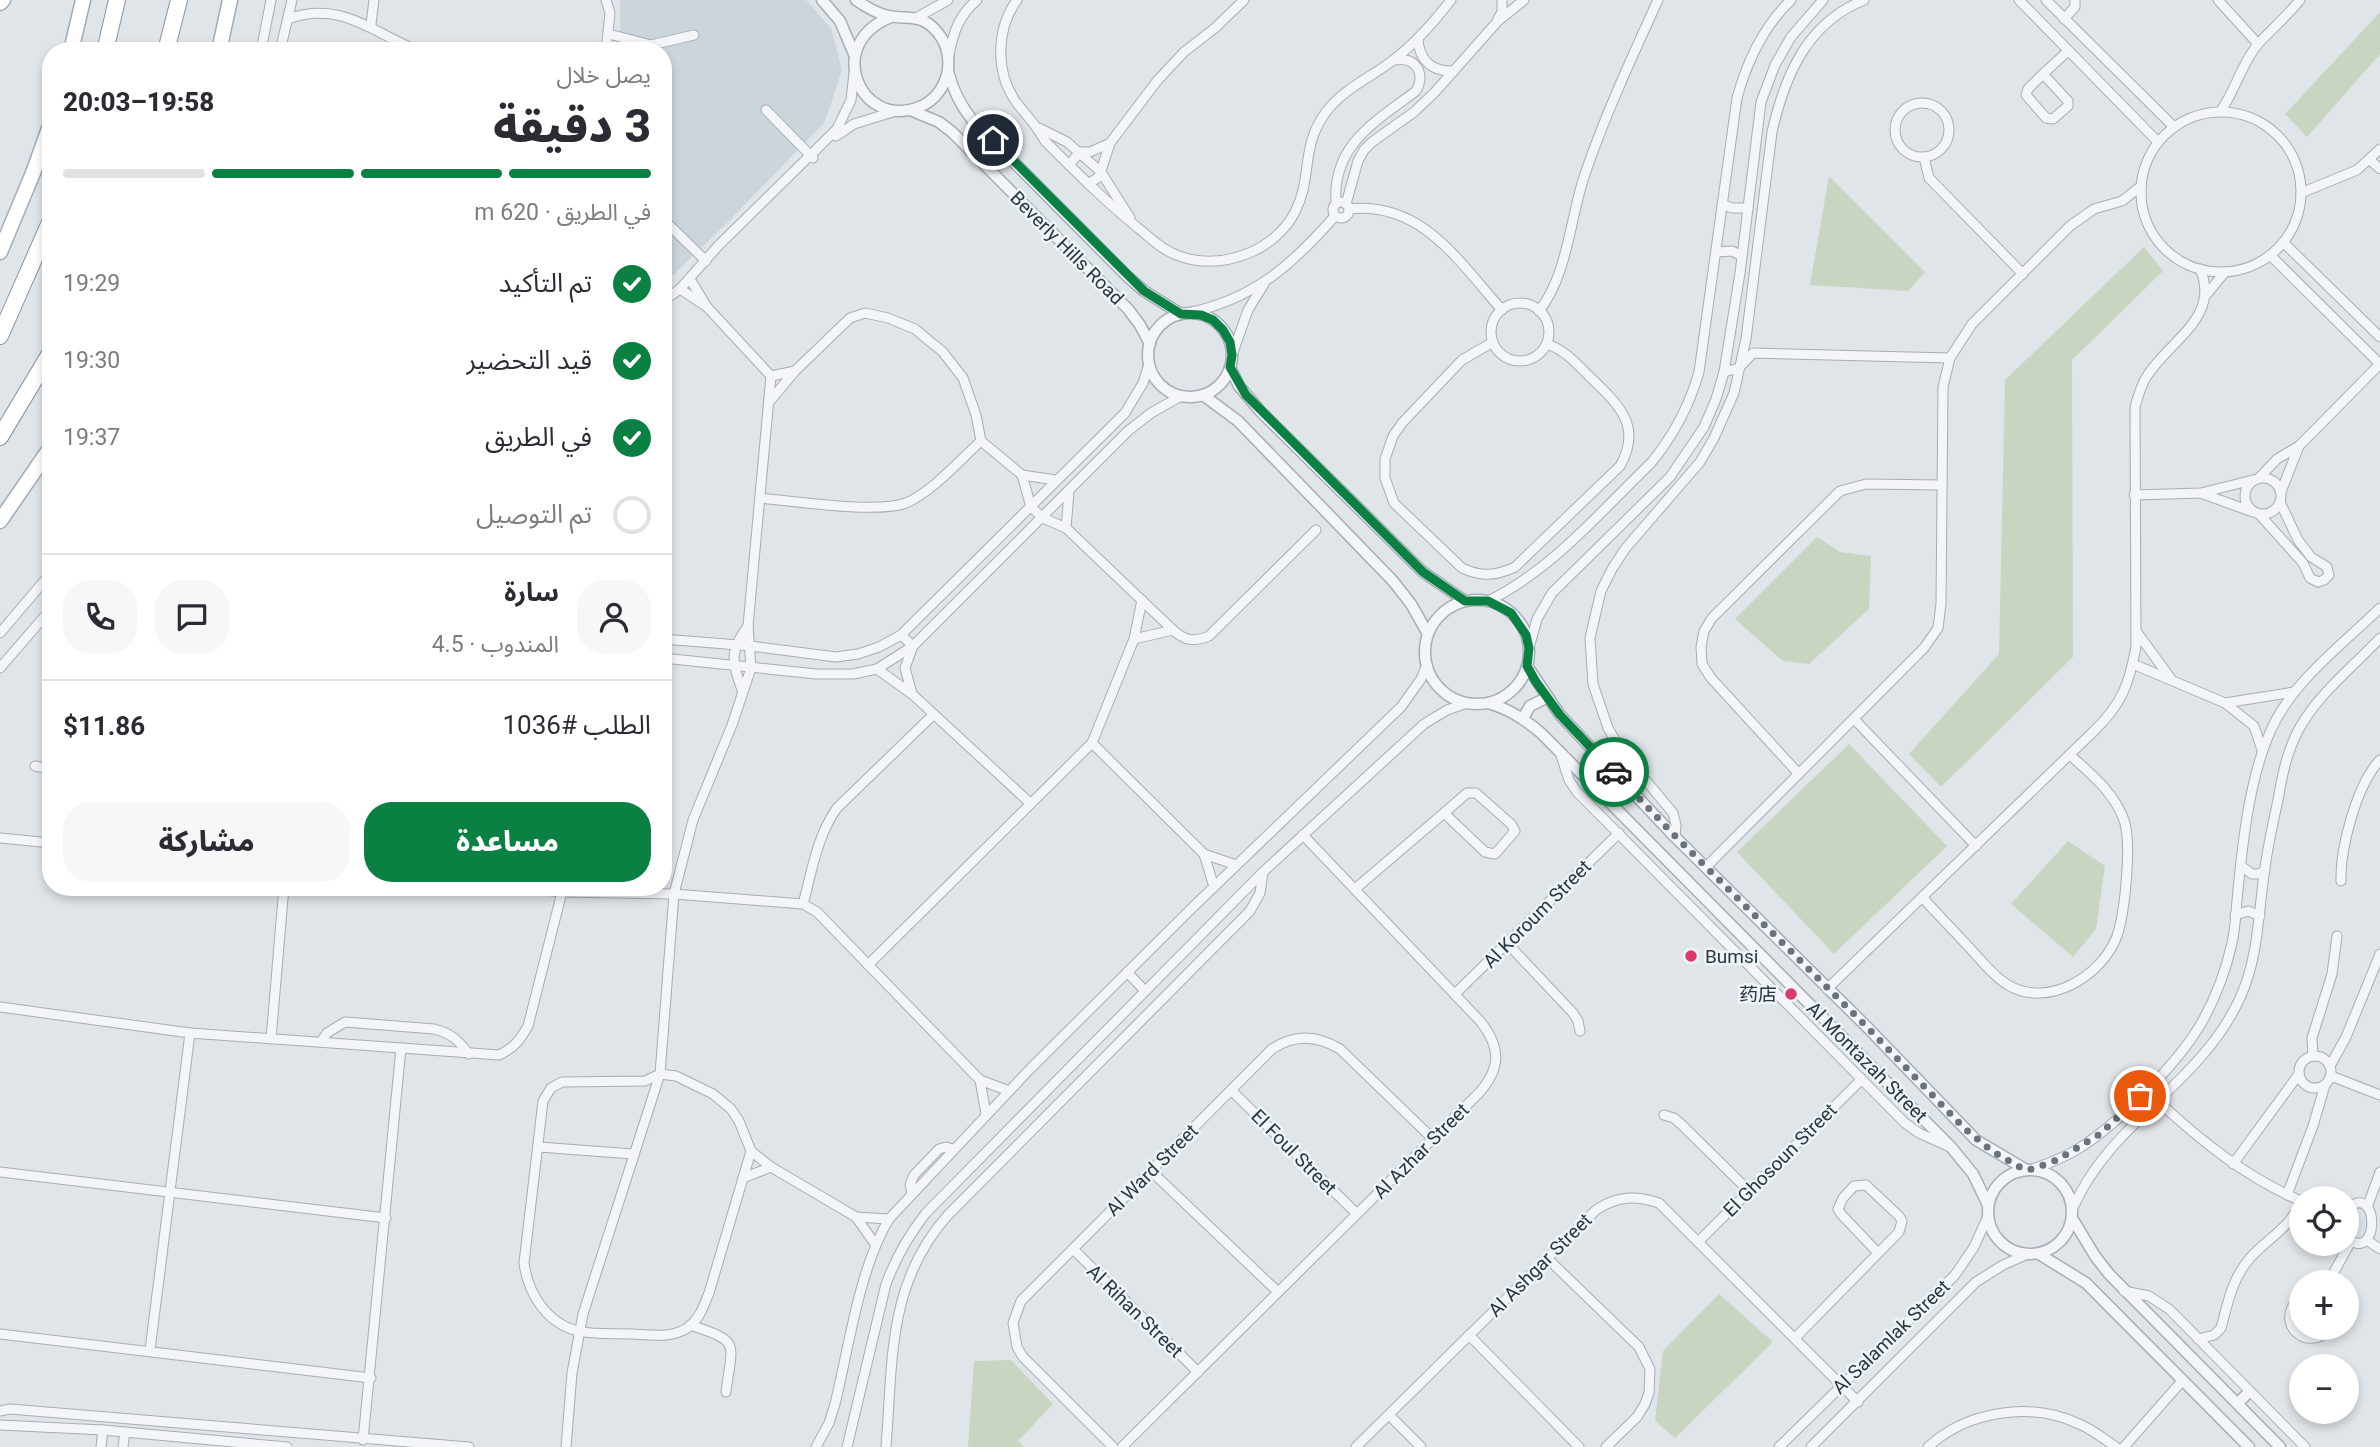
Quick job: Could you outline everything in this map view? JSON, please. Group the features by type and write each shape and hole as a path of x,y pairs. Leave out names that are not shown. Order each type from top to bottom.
{"highway":[{"path":"107,42 117,0"},
{"path":"168,42 179,0"},
{"path":"0,336 42,240"},
{"path":"0,437 42,367"}],"main road":[{"path":"73,42 83,0"},
{"path":"221,42 230,0"},
{"path":"0,252 42,148"},
{"path":"0,521 42,460"}],"street":[{"path":"263,42 271,0"},
{"path":"282,42 292,0"},
{"path":"371,24 374,0"},
{"path":"822,0 840,21 854,55"},
{"path":"856,0 891,17 916,18 928,24 945,44 948,57"},
{"path":"916,18 947,0"},
{"path":"672,295 690,279 718,246 844,130 864,120 923,106 935,97 944,85 948,71 952,36 959,20 976,0"},
{"path":"1017,0 1004,23 1001,65 1006,85 1016,102 1039,128 1045,141 1118,213 1157,245 1181,257 1206,262 1232,260 1257,250 1278,235 1294,215 1305,191 1305,164 1309,146 1325,113 1351,88 1393,60 1418,39 1451,0"},
{"path":"1088,184 1097,181 1110,143 1157,81 1184,52 1215,28 1244,0"},
{"path":"1498,21 1502,12 1502,0"},
{"path":"1335,216 1345,218 1358,160 1364,150 1414,112 1498,21 1524,0"},
{"path":"1539,310 1551,294 1558,277 1578,195 1591,155 1658,0"},
{"path":"1467,703 1456,699 1437,685 1427,665 1425,650 1428,634 1443,613 1465,601 1488,601 1511,590 1547,564 1651,463 1686,411 1699,372 1737,99 1760,40 1791,0"},
{"path":"847,1447 886,1284 896,1258 926,1213 1263,872 1428,720 1467,703 1488,702 1505,695 1518,683 1527,666 1537,619 1552,593 1670,477 1704,426 1724,372 1742,256 1757,122 1764,93 1775,65 1791,37 1823,0"},
{"path":"1659,852 1675,836 1673,813 1622,752 1608,728 1596,696 1590,661 1592,626 1601,591 1612,569 1625,549 1687,478 1714,438 1734,393 1746,339 1772,132 1779,101 1790,72 1803,47 1819,30 1837,15 1864,0"},
{"path":"2019,0 2158,142"},
{"path":"2046,0 2174,127"},
{"path":"2064,19 2075,7 2075,0"},
{"path":"2218,0 2258,44"},
{"path":"2220,112 2234,91 2243,66 2258,44 2300,0"},
{"path":"608,2 608,42"},
{"path":"288,19 307,10 322,8 347,13 400,42"},
{"path":"812,157 842,122 850,100 854,55 859,42 867,30 891,17"},
{"path":"609,34 640,42"},
{"path":"664,42 694,35"},
{"path":"1335,216 1332,209 1336,203 1335,185 1345,155 1363,131 1416,92 1420,84 1421,54 1418,39"},
{"path":"2043,74 2068,101 2068,106 2053,119 2046,118 2026,92 2043,74 2068,51"},
{"path":"1393,60 1402,58 1444,71 1454,71"},
{"path":"1775,65 1790,72"},
{"path":"854,71 859,86 868,98 881,107 895,111"},
{"name":"Beverly Hills Road","path":"948,71 961,106 973,121 1128,277 1144,291 1184,314"},
{"path":"2234,91 2238,113"},
{"path":"1917,104 1936,107 1944,116 1948,128 1943,147 1933,155 1924,157 1914,156 1903,149 1895,132 1900,114 1917,104"},
{"path":"766,110 812,157"},
{"name":"Beverly Hills Road","path":"910,110 939,122 952,132 1128,309 1150,344"},
{"path":"2220,112 2238,113 2253,118 2278,136 2292,156 2300,179 2301,193 2296,219 2283,242 2256,264 2225,272 2200,269 2180,261 2163,248 2151,231 2143,211 2141,186 2144,170 2158,142 2174,127 2196,116 2220,112"},
{"path":"1039,128 1080,152 1101,172 1124,211 1138,228"},
{"path":"1069,164 1080,152 1090,152 1110,143"},
{"path":"2301,193 2357,170 2380,149"},
{"path":"1924,157 1929,178 2023,274"},
{"path":"2370,160 2380,169"},
{"path":"2300,179 2326,181"},
{"path":"1706,867 1924,648 1938,628 1941,604 1943,387 1951,358 1972,324 2081,216 2122,201 2141,186"},
{"path":"2122,201 2143,211"},
{"path":"1336,203 1384,210 1423,226 1443,244 1502,310"},
{"path":"1722,204 1732,208 1748,208"},
{"path":"672,640 836,657 879,647 901,635 1125,413 1143,383 1149,364 1150,344 1161,325 1184,314 1215,308 1265,283 1298,256 1335,216"},
{"path":"672,227 706,261"},
{"path":"2283,242 2380,337"},
{"path":"1716,251 1727,250 1742,256"},
{"path":"2270,255 2380,364 2299,446 2277,459 2245,489 2245,502 2307,560 2280,502 2281,492 2299,446"},
{"path":"2200,269 2207,294"},
{"path":"1827,989 2108,718 2120,702 2128,683 2136,647 2135,407 2147,375 2202,312 2207,294 2225,272"},
{"path":"690,279 706,307"},
{"path":"672,659 816,674 853,674 877,669 913,646 1138,422 1181,396 1203,395 1215,389 1224,379 1248,310 1265,283"},
{"path":"566,1447 572,1373 588,1295 660,1074 674,894 693,820 732,725 751,668 748,626 771,376 706,307 680,289"},
{"path":"1517,303 1539,310 1548,323 1549,337 1536,357 1520,362 1503,356 1493,342 1492,324 1502,310 1517,303"},
{"path":"768,402 795,371 850,318 865,313 888,318 915,329 942,351 963,378 976,415 981,441 1022,475 1056,480"},
{"path":"1184,314 1201,315 1213,320 1223,330 1230,342 1231,361 1246,395 1423,572 1465,601"},
{"path":"1730,329 1738,331 1746,339 1753,353"},
{"path":"1493,342 1462,360 1401,425 1387,448 1384,469 1394,503 1462,568 1489,576 1515,567 1620,466 1628,449 1628,425 1618,404 1568,355 1546,344"},
{"path":"1724,372 1739,368 1753,353 1951,358"},
{"path":"1149,364 1160,385 1181,396"},
{"path":"771,376 795,371"},
{"path":"1203,395 1238,421 1393,581 1411,604 1428,634"},
{"path":"760,498 835,505 896,505 923,492 981,441"},
{"path":"1022,475 1031,507 1043,518 1066,528 1173,630 1189,640 1209,636 1316,530"},
{"path":"2134,495 2202,494 2256,479 2270,479 2281,492"},
{"path":"1799,774 1711,678 1702,664 1704,631 1723,606 1840,491 1866,484 1941,485"},
{"path":"1066,528 1069,492"},
{"path":"2202,494 2256,513 2272,512 2280,502"},
{"path":"1650,498 1660,508"},
{"path":"0,633 42,584"},
{"path":"868,965 1092,743 1134,639 1142,600"},
{"path":"1488,601 1511,613 1520,623 1529,648"},
{"path":"2243,1444 2086,1283 2033,1254 2003,1244 1993,1231 1988,1211 1993,1192 2001,1181 2012,1173 2057,1160 2100,1134 2162,1074 2201,1024 2214,998 2233,940 2241,866 2255,775 2262,750 2272,727 2294,692 2380,608"},
{"path":"0,668 42,619"},
{"path":"742,690 734,665 735,645 748,626"},
{"path":"2135,629 2172,680"},
{"path":"1134,639 1173,630"},
{"path":"901,635 913,646"},
{"path":"2033,1254 2058,1244 2065,1235 2086,1181 2103,1156 2195,1065 2229,1021 2250,970 2260,916 2264,870 2283,775 2298,730 2316,705 2380,638"},
{"path":"912,694 905,668 913,646"},
{"path":"2133,664 2225,703 2254,726 2262,750"},
{"path":"816,1447 829,1423 835,1404 875,1244 889,1219 986,1114 1127,972 1401,707 1421,679 1427,665"},
{"name":"Al Montazah Street","path":"1527,666 1546,698 1560,715 1675,836 1976,1140 2029,1169"},
{"path":"877,669 912,694 1030,803"},
{"path":"2225,703 2294,692"},
{"path":"1523,718 1534,702 1546,698"},
{"name":"Al Montazah Street","path":"1488,702 1523,718 1560,752 1849,1043 1951,1147 1973,1174 1988,1211"},
{"path":"803,904 826,823 837,808 933,715"},
{"path":"1854,719 1976,846"},
{"path":"1092,743 1204,854 1236,865"},
{"path":"1560,752 1569,780 1905,1123 1919,1133 1951,1147"},
{"path":"1922,897 2008,985 2026,992 2045,994 2071,984 2095,968 2116,938 2121,921 2128,842 2118,805 2107,788 2070,755"},
{"path":"2340,881 2341,855 2347,830 2368,777 2380,760"},
{"path":"35,766 42,767"},
{"path":"1355,889 1467,793 1476,793 1511,824 1514,831 1494,854 1488,854 1444,813"},
{"name":"Al Koroum Street","path":"1455,995 1619,833"},
{"name":"Al Azhar Street","path":"1122,1447 1433,1139 1489,1081 1495,1066 1496,1050 1491,1035 1303,835"},
{"path":"0,838 42,842"},
{"path":"1204,854 1214,887"},
{"path":"2241,866 2252,874 2259,874 2264,870"},
{"path":"886,1447 897,1323 908,1278 920,1253 948,1215 1250,911 1260,892 1263,872"},
{"path":"674,894 803,904 817,912 980,1080 1009,1091"},
{"path":"271,1039 283,896"},
{"path":"0,1007 190,1033 499,1055 520,1041 527,1026 561,896"},
{"path":"2235,915 2248,911 2260,916"},
{"path":"2313,1056 2312,1038 2332,974 2337,936"},
{"path":"1507,943 1573,1013 1580,1031"},
{"path":"2159,1102 2198,1139 2233,1164 2287,1195 2330,1071 2380,954"},
{"path":"1127,972 1145,991"},
{"path":"321,1042 327,1033 345,1022 421,1028 447,1032 457,1039 469,1054"},
{"path":"1849,1043 1866,1026"},
{"path":"150,1350 190,1033"},
{"name":"Al Ward Street","path":"1113,1447 1023,1357 1013,1335 1013,1323 1021,1301 1231,1090 1279,1044 1301,1038 1315,1038 1340,1049 1433,1139"},
{"path":"363,1440 401,1048"},
{"path":"2233,1164 2299,1074 2301,1064 2313,1056 2323,1058 2330,1071 2380,1095"},
{"path":"751,1151 709,1293 702,1311 691,1325 677,1333 659,1335 580,1331 569,1328 548,1312 531,1293 526,1281 524,1263 544,1101 555,1084 562,1082 645,1081 660,1074 676,1076 706,1089 722,1102 738,1121 751,1151 771,1167 856,1217 875,1244"},
{"path":"2299,1074 2309,1087 2325,1085"},
{"name":"El Ghosoun Street","path":"1698,1242 1862,1079"},
{"path":"980,1080 986,1114"},
{"name":"El Foul Street","path":"1231,1090 1357,1214"},
{"path":"1664,1115 1674,1118 1682,1125 1749,1191"},
{"path":"539,1147 633,1154"},
{"path":"743,1178 771,1167"},
{"path":"2029,1169 2045,1172 2064,1186 2072,1213 2095,1256 2124,1290 2280,1447"},
{"path":"1151,1171 1278,1292"},
{"path":"0,1172 386,1218"},
{"path":"2368,1205 2380,1172"},
{"path":"1794,1338 1899,1232 1902,1222 1871,1188 1860,1184 1854,1186 1843,1198 1840,1214 1878,1253"},
{"name":"Al Ashgar Street","path":"1356,1447 1596,1210 1624,1197 1659,1203 1858,1402"},
{"path":"2359,1203 2368,1205 2377,1213 2380,1224 2378,1231 2368,1241 2359,1243"},
{"name":"Al Salamlak Street","path":"1779,1447 1955,1275 1974,1247 1988,1211"},
{"path":"856,1217 889,1219"},
{"path":"2198,1339 2217,1333 2237,1275 2251,1257 2289,1224"},
{"path":"2368,1241 2380,1249"},
{"name":"Al Rihan Street","path":"1073,1250 1198,1372"},
{"name":"Al Salamlak Street","path":"1811,1447 1976,1282 2003,1265 2033,1254"},
{"path":"1547,1258 1639,1347 1650,1369 1649,1393 1645,1405 1637,1417 1606,1447"},
{"path":"2124,1290 2160,1301 2305,1447"},
{"path":"691,1325 721,1335 729,1342 731,1350 726,1392"},
{"path":"0,1334 370,1378"},
{"path":"1469,1335 1579,1447"},
{"path":"2124,1447 2182,1381"},
{"path":"2238,1404 2249,1392"},
{"path":"0,1411 24,1410 469,1447"},
{"path":"1928,1447 1948,1432 1967,1423 2007,1413 2032,1412 2079,1424 2116,1447"},
{"path":"1389,1415 1421,1447"},
{"path":"0,1425 103,1430 287,1447"},
{"path":"101,1447 103,1430"},
{"path":"123,1447 125,1432"}],"shaded area":[{"path":"806,0 831,28 842,70 825,122 672,276 672,42 620,42 620,2"}],"green space":[{"path":"2380,12 2380,54 2307,137 2285,114"},
{"path":"1829,176 1925,272 1908,291 1810,285"},
{"path":"2144,247 2163,271 2072,360 2073,657 1941,787 1909,754 1999,654 2005,380"},
{"path":"1817,537 1840,552 1871,556 1869,609 1809,664 1783,661 1735,619"},
{"path":"1849,744 1947,846 1834,954 1737,852"},
{"path":"2068,841 2105,866 2096,929 2073,957 2011,904"},
{"path":"1719,1294 1773,1342 1675,1438 1655,1421 1663,1351"},
{"path":"1011,1360 1053,1404 1018,1441 1024,1447 968,1447 974,1361"}],"way so far":[{"path":"1614,772 1976,1140 2008,1161 2025,1170 2057,1160 2100,1134 2140,1096"}],"place":[{"name":"Bumsi","path":"1691,956"},
{"name":"药店","path":"1791,994"}],"route":[{"path":"993,140 1144,291 1181,314 1201,315 1213,320 1223,330 1230,342 1230,367 1246,395 1423,572 1465,601 1488,601 1511,613 1526,635 1529,648 1527,666 1546,698 1614,772"}]}
